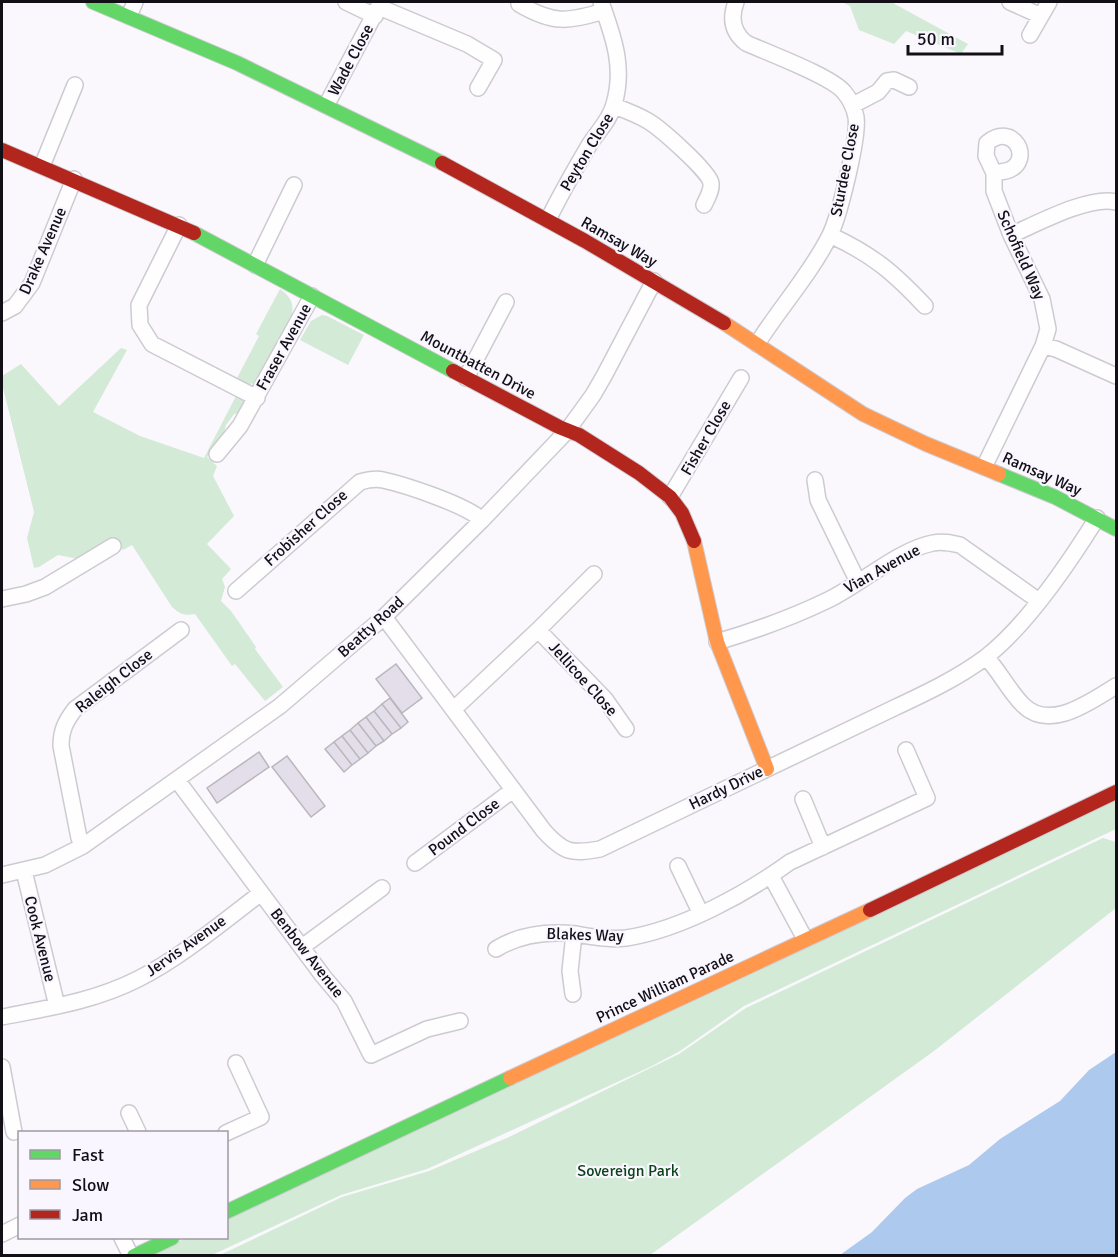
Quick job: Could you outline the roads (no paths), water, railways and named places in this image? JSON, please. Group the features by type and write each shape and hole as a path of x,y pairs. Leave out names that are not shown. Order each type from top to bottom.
{"street":[{"name":"Ramsay Way","path":"93,2 327,104 388,134 548,220 654,281 757,344 864,415 903,434 1054,496 1116,529"},
{"path":"129,16 135,2"},
{"name":"Wade Close","path":"346,2 378,8 497,54 478,88"},
{"name":"Sturdee Close","path":"736,2 732,15 739,38 827,79 843,90 853,105 856,131 840,205 830,235 757,344"},
{"path":"1010,2 1041,16"},
{"path":"1030,35 1049,2"},
{"name":"Peyton Close","path":"516,6 537,15 570,20 602,6 615,40 618,63 614,105 604,126 589,144 548,220"},
{"name":"Wade Close","path":"327,104 378,8"},
{"name":"Sturdee Close","path":"853,105 878,92 887,81 894,80 909,87"},
{"path":"42,166 75,85"},
{"path":"614,105 647,120 662,131 703,171 711,180 711,190 704,205"},
{"name":"Mountbatten Drive","path":"2,150 179,225 466,378 579,435 639,472 670,497 682,513 695,545 717,642 767,768"},
{"name":"Schofield Way","path":"984,467 1044,346 1048,329 1042,299 1011,235 994,191 994,173"},
{"name":"Drake Avenue","path":"2,313 15,306 32,283 74,179"},
{"path":"255,265 294,185"},
{"path":"1011,235 1055,215 1099,200 1116,202"},
{"name":"Fraser Avenue","path":"179,225 140,305 140,324 152,344 257,398"},
{"name":"Sturdee Close","path":"830,235 871,256 894,274 925,306"},
{"name":"Beatty Road","path":"2,875 45,865 83,846 280,706 384,617 482,520 567,430 593,395 654,281"},
{"name":"Fraser Avenue","path":"217,454 240,426 257,398 312,296"},
{"path":"466,378 506,302"},
{"path":"1044,346 1056,349 1116,376"},
{"name":"Fisher Close","path":"670,497 741,378"},
{"name":"Frobisher Close","path":"236,591 360,482 369,479 382,480 454,503 482,520"},
{"path":"815,480 818,500 858,582"},
{"name":"Hardy Drive","path":"384,617 544,831 557,846 570,851 583,852 600,849 940,686 986,657 1007,638 1039,601 1097,518"},
{"name":"Vian Avenue","path":"717,642 806,610 916,549 934,542 960,545 1039,601"},
{"path":"2,598 26,594 45,587 113,546"},
{"name":"Jellicoe Close","path":"454,709 594,574"},
{"name":"Raleigh Close","path":"83,846 79,838 61,746 61,733 66,720 75,709 181,630"},
{"name":"Jellicoe Close","path":"538,630 605,699 626,729"},
{"path":"986,657 1023,705 1044,717 1066,713 1116,686"},
{"name":"Blakes Way","path":"496,949 509,941 535,934 625,938 679,924 701,914 771,876 790,862 927,798 906,750"},
{"name":"Benbow Avenue","path":"177,780 344,1001 371,1055 428,1029 460,1021"},
{"name":"Pound Close","path":"415,863 513,790"},
{"name":"Prince William Parade","path":"228,1211 1116,792"},
{"path":"802,799 823,847"},
{"path":"678,866 701,914"},
{"name":"Cook Avenue","path":"24,871 57,1006"},
{"path":"771,876 805,939"},
{"path":"302,947 382,888"},
{"name":"Jervis Avenue","path":"2,1017 57,1006 111,991 162,966 261,892"},
{"path":"573,993 570,971 574,934"},
{"path":"228,1132 261,1117 236,1063"},
{"path":"2,1067 14,1132"},
{"path":"129,1113 138,1131"},
{"path":"2,1234 18,1226"},
{"path":"123,1239 132,1256 170,1239"}],"water":[{"path":"1116,1052 1116,1255 840,1255 872,1232 917,1189 969,1165 1000,1139 1060,1101 1089,1070"}],"park label":[{"name":"Sovereign Park","path":"628,1171"}]}
